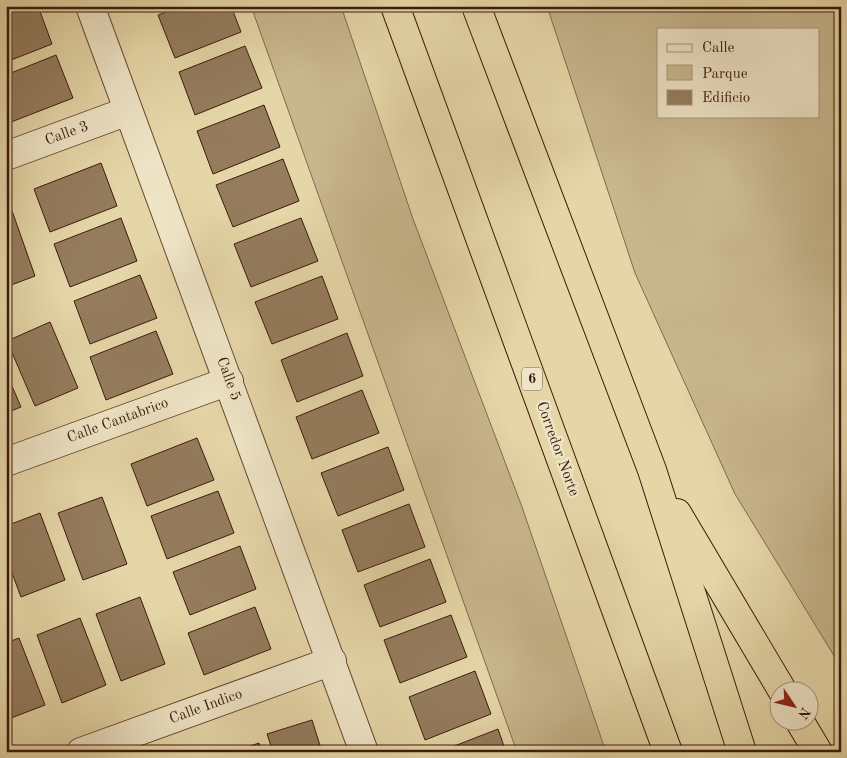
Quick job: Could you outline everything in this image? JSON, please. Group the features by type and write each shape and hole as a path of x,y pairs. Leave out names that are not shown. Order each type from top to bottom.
{"highway":[{"name":"Corredor Norte","path":"395,6 668,752"},
{"path":"478,8 652,470 742,752"},
{"path":"652,470 776,680"},
{"path":"805,730 818,752"}],"street":[{"name":"Calle 5","path":"90,6 229,380 364,752"},
{"name":"Calle 3","path":"6,156 128,111"},
{"name":"Calle Cantabrico","path":"6,462 229,380"},
{"name":"Calle Indico","path":"81,752 332,662"}],"green space":[{"path":"251,6 341,6 413,219 522,507 606,752 517,752"},
{"path":"547,6 841,6 841,667 735,494 635,273"}],"building":[{"path":"24,6 38,6 52,44 6,62 6,13"},
{"path":"182,6 231,6 241,32 175,58 158,15"},
{"path":"245,46 262,88 195,115 179,72"},
{"path":"56,55 73,98 6,124 6,75"},
{"path":"264,105 280,147 213,174 197,131"},
{"path":"283,159 299,201 233,227 216,185"},
{"path":"101,163 117,206 50,232 34,189"},
{"path":"11,208 35,276 6,287 6,210"},
{"path":"121,218 137,261 70,287 54,244"},
{"path":"301,218 318,261 251,287 234,244"},
{"path":"140,275 157,318 90,344 74,301"},
{"path":"322,276 338,319 272,344 255,302"},
{"path":"50,322 78,388 35,406 7,341"},
{"path":"156,331 173,374 106,400 90,357"},
{"path":"347,333 363,376 297,402 281,360"},
{"path":"6,372 21,407 6,413"},
{"path":"362,390 379,433 312,459 296,417"},
{"path":"197,438 214,480 147,506 131,464"},
{"path":"388,447 404,490 338,516 321,473"},
{"path":"218,491 234,533 167,559 151,516"},
{"path":"102,497 127,564 83,580 58,513"},
{"path":"409,504 425,547 358,572 342,530"},
{"path":"40,513 65,580 21,597 6,557 6,526"},
{"path":"240,546 256,589 190,615 173,572"},
{"path":"430,559 446,602 380,627 364,585"},
{"path":"140,597 165,664 121,681 96,614"},
{"path":"255,607 271,649 204,675 188,633"},
{"path":"451,615 467,657 400,683 384,640"},
{"path":"80,618 106,685 62,703 37,635"},
{"path":"19,638 45,705 6,720 6,643"},
{"path":"475,671 491,714 425,740 409,697"},
{"path":"312,720 322,752 273,752 267,734"},
{"path":"498,729 506,752 439,752"},
{"path":"259,743 262,752 233,752"}]}
